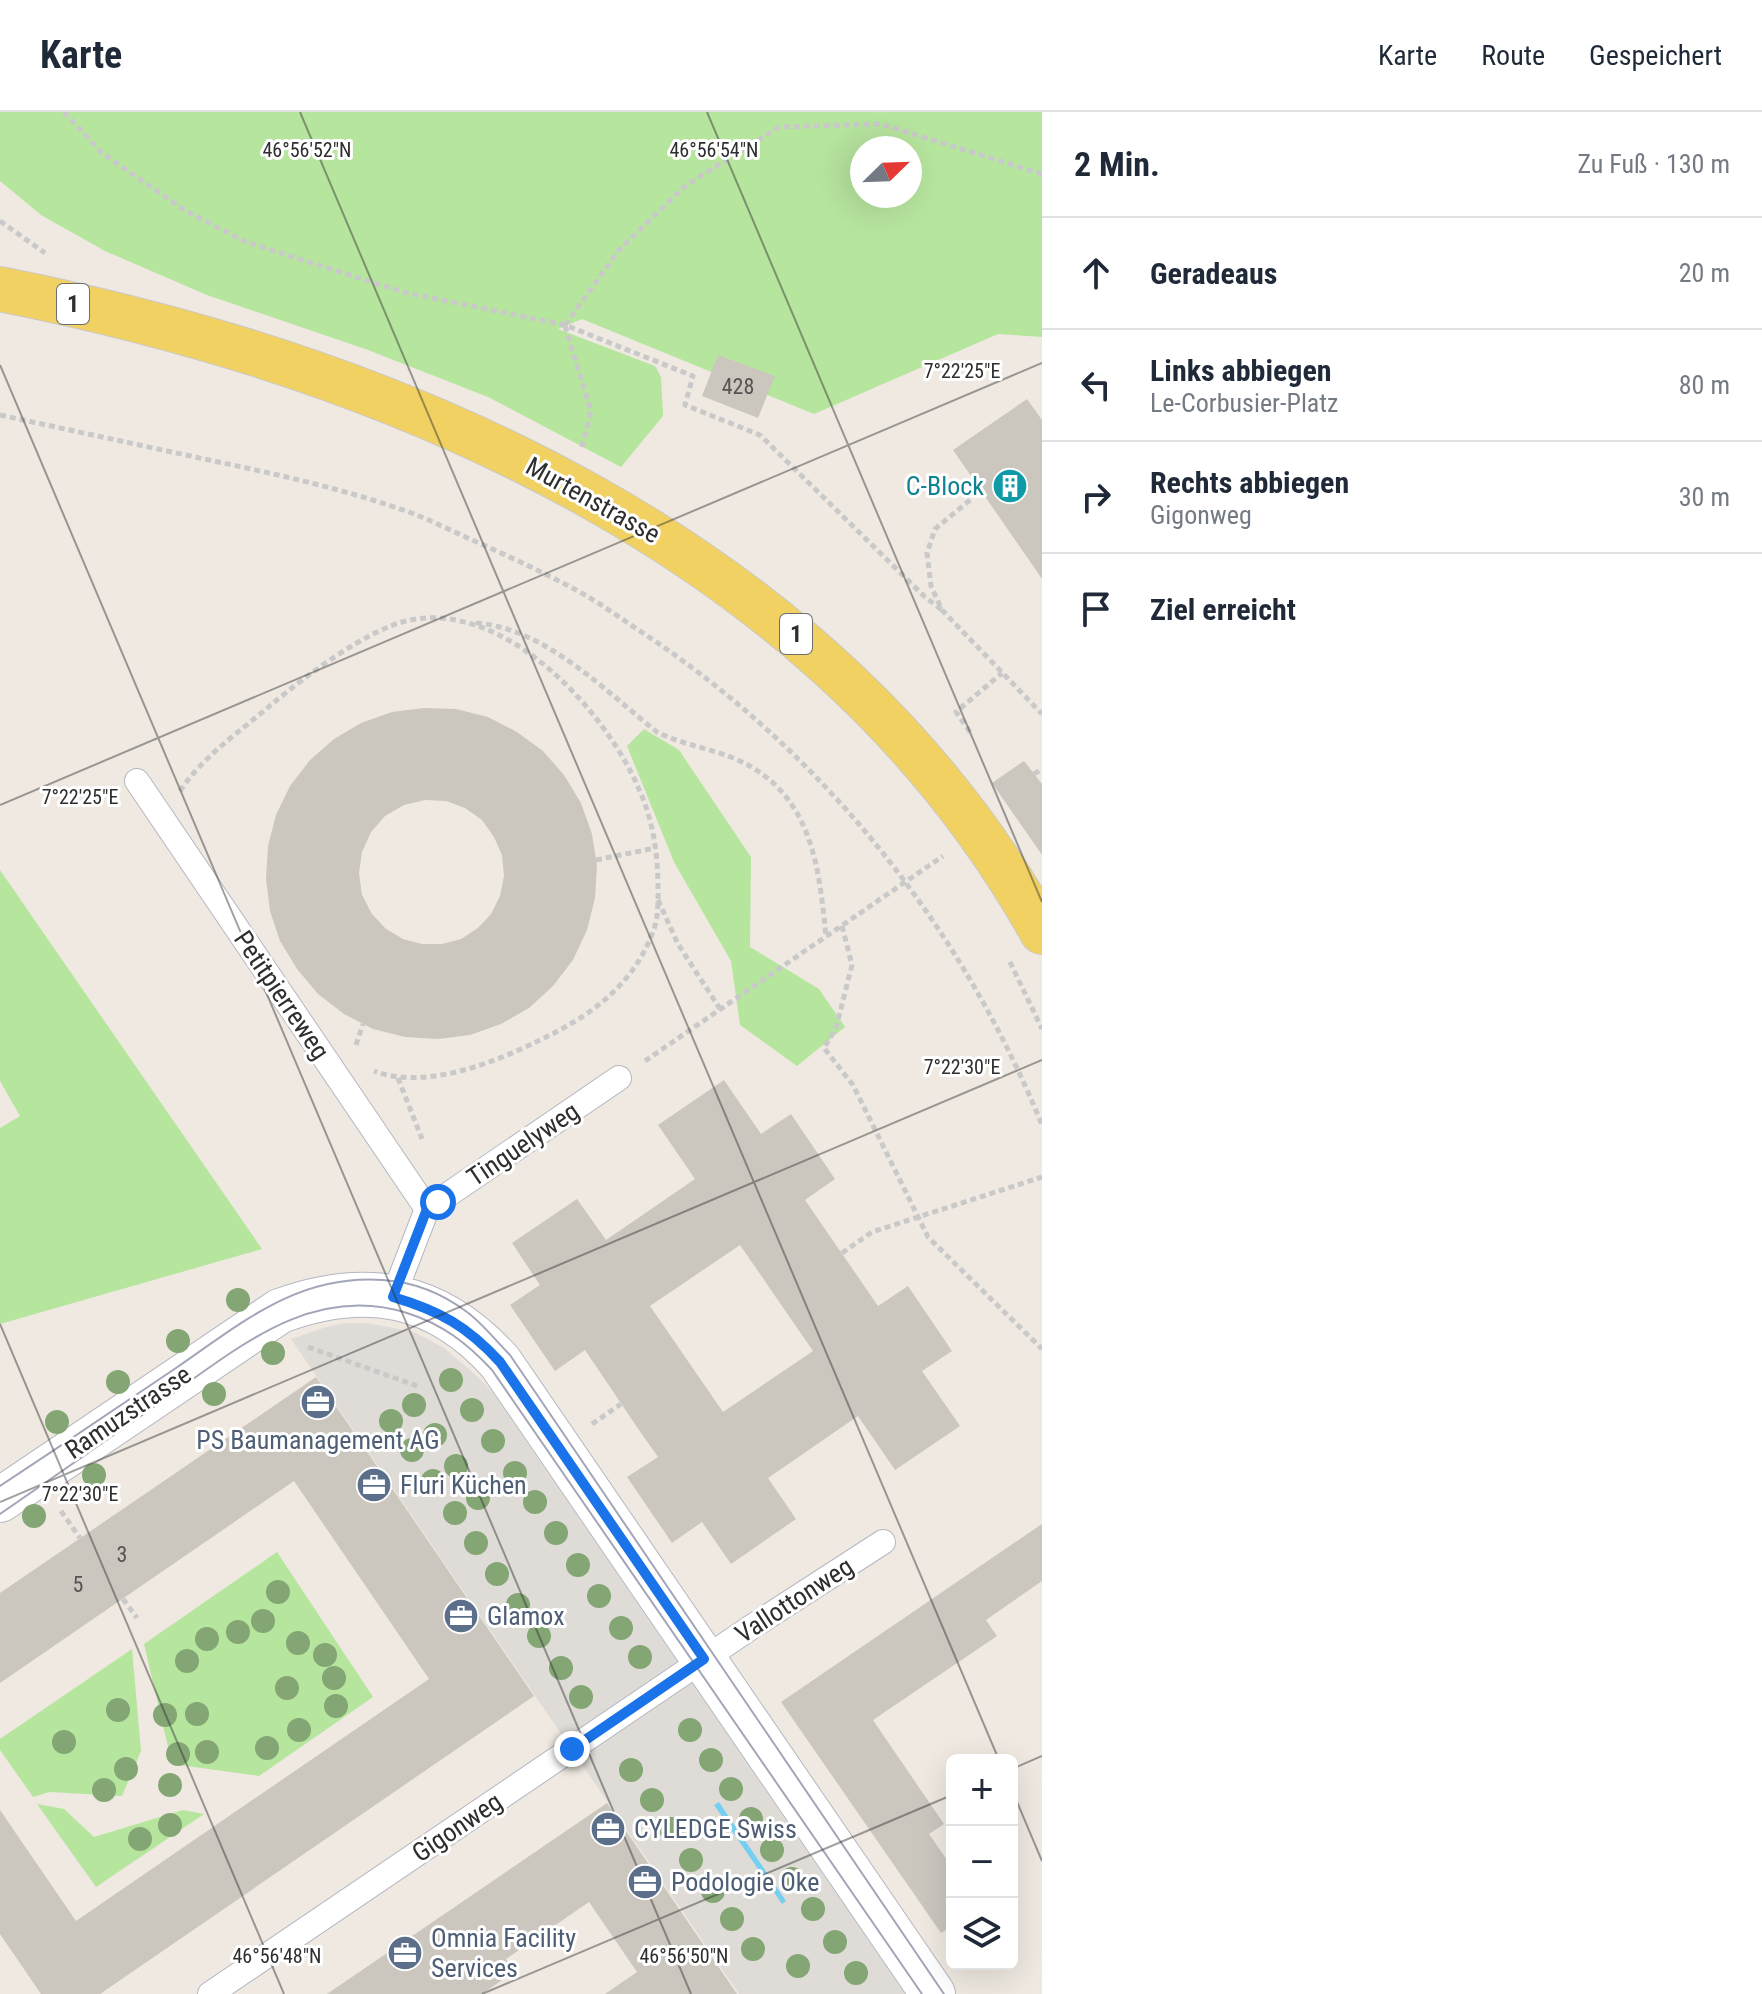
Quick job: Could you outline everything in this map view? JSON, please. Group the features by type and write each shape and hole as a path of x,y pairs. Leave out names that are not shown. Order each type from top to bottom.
{"main road":[{"name":"Murtenstrasse","path":"0,289 187,333 429,417 573,487 678,547 798,636 839,672 875,710 977,830 1042,932"}],"street":[{"name":"Ramuzstrasse","path":"0,1500 257,1325 280,1311 308,1300 359,1293 393,1297 460,1324 500,1362 933,1994"}],"lane":[{"name":"Petitpierreweg","path":"137,781 427,1209"},
{"name":"Tinguelyweg","path":"427,1209 619,1078"},
{"path":"393,1297 427,1209"},
{"name":"Vallottonweg","path":"704,1659 883,1542"},
{"name":"Gigonweg","path":"210,1994 704,1659"}],"path":[{"path":"64,112 102,153 186,211 246,242 403,292 565,325 693,376 685,405 760,435 925,597 942,610 1042,714"},
{"path":"565,325 619,250 685,186 779,127 881,124 1042,174"},
{"path":"565,325 591,411 581,451"},
{"path":"0,415 332,488 410,513 580,592 663,646 718,687 786,746 844,806 907,882 960,961 993,1019 1042,1125"},
{"path":"942,610 931,586 928,570 930,540 943,521 970,500"},
{"path":"161,818 186,781 205,762 317,670 368,638 410,620 450,619 509,629 538,640 657,732 721,753 769,779 801,820 813,846 826,937"},
{"path":"361,1067 398,1078 459,1071 503,1057 579,1021 600,1006 635,968 655,925 658,899 653,831 638,787 619,749 594,715 555,676 524,650 500,635 471,623"},
{"path":"970,732 956,712 1002,673"},
{"path":"1034,774 1042,769"},
{"path":"596,860 655,848"},
{"path":"619,1078 940,858"},
{"path":"658,899 678,944 720,1010"},
{"path":"842,926 852,965 836,1028 824,1048 853,1085 928,1237 1042,1349"},
{"path":"842,1253 872,1232 1042,1177"},
{"path":"304,1345 420,1387"},
{"path":"592,1424 621,1404"},
{"path":"61,1511 80,1538"},
{"path":"123,1599 137,1618"}],"green space":[{"path":"0,112 1042,112 1042,337 998,334 814,414 582,319 558,329 655,366 661,377 663,416 621,467 488,397 368,350 207,295 105,251 41,215 0,181"},
{"path":"644,729 679,750 751,857 750,947 819,989 845,1027 797,1066 740,1025 731,961 674,862 627,746"},
{"path":"0,870 262,1249 0,1324 0,1128 20,1116 0,1081"},
{"path":"277,1552 373,1697 259,1776 172,1764 144,1644"},
{"path":"132,1649 141,1751 122,1796 49,1792 33,1797 0,1750 0,1739"},
{"path":"37,1804 64,1809 94,1837 183,1810 204,1814 96,1887"}],"shaded area":[{"path":"346,1323 368,1323 414,1332 444,1348 493,1393 905,1994 739,1994 291,1339"}],"water":[{"path":"719,1802 786,1901 782,1904 714,1805"}],"building":[{"path":"718,355 775,376 758,418 702,396"},
{"name":"C-Block","path":"1027,399 1042,420 1042,579 953,450"},
{"path":"424,708 456,709 488,717 517,732 543,751 564,775 581,803 592,834 597,866 595,898 587,930 573,960 553,986 529,1008 501,1024 470,1035 438,1039 405,1037 373,1029 344,1014 318,994 297,969 280,941 270,911 266,879 268,846 276,815 290,786 310,760 334,739 361,723 392,712","holes":["425,800 446,801 465,808 482,820 502,855 504,876 500,896 491,914 478,928 461,939 442,944 422,944 403,939 386,929 372,914 362,895 359,873 362,852 371,832 385,816 404,805"]},
{"path":"1024,761 1042,784 1042,855 992,783"},
{"path":"724,1080 761,1134 791,1114 835,1179 805,1200 878,1306 908,1286 952,1351 922,1371 960,1426 895,1470 858,1416 768,1478 796,1519 731,1564 702,1522 672,1543 627,1477 658,1457 585,1350 555,1371 510,1305 540,1285 512,1243 577,1199 606,1240 695,1179 658,1125","holes":["740,1245 813,1351 723,1412 650,1306"]},
{"path":"316,1377 534,1696 100,1994 41,1994 0,1934 0,1810 76,1921 429,1679 294,1481 0,1683 0,1593"},
{"path":"1042,1524 1042,1581 986,1620 997,1636 873,1720 944,1824 929,1834 946,1858 946,1930 941,1933 781,1702"},
{"path":"607,1803 737,1994 605,1994 637,1972 589,1902 506,1959 515,1971 482,1994 327,1994"}],"tram line":[{"path":"0,1486 249,1318 298,1293 352,1280 383,1280 417,1286 448,1300 473,1317 510,1355 944,1994"},
{"path":"0,1514 220,1360 278,1326 308,1314 339,1307 372,1306 407,1313 432,1323 463,1343 492,1370 922,1994"}],"place":[{"name":"C-Block","path":"1010,486"},
{"name":"PS Baumanagement AG","path":"318,1402"},
{"name":"Fluri Küchen","path":"374,1485"},
{"name":"Glamox","path":"461,1616"},
{"name":"CYLEDGE Swiss","path":"608,1829"},
{"name":"Podologie Oke","path":"645,1882"},
{"name":"Omnia Facility Services","path":"405,1953"}],"route":[{"path":"438,1202 427,1209 393,1297 460,1324 500,1362 704,1659 572,1749"}]}
